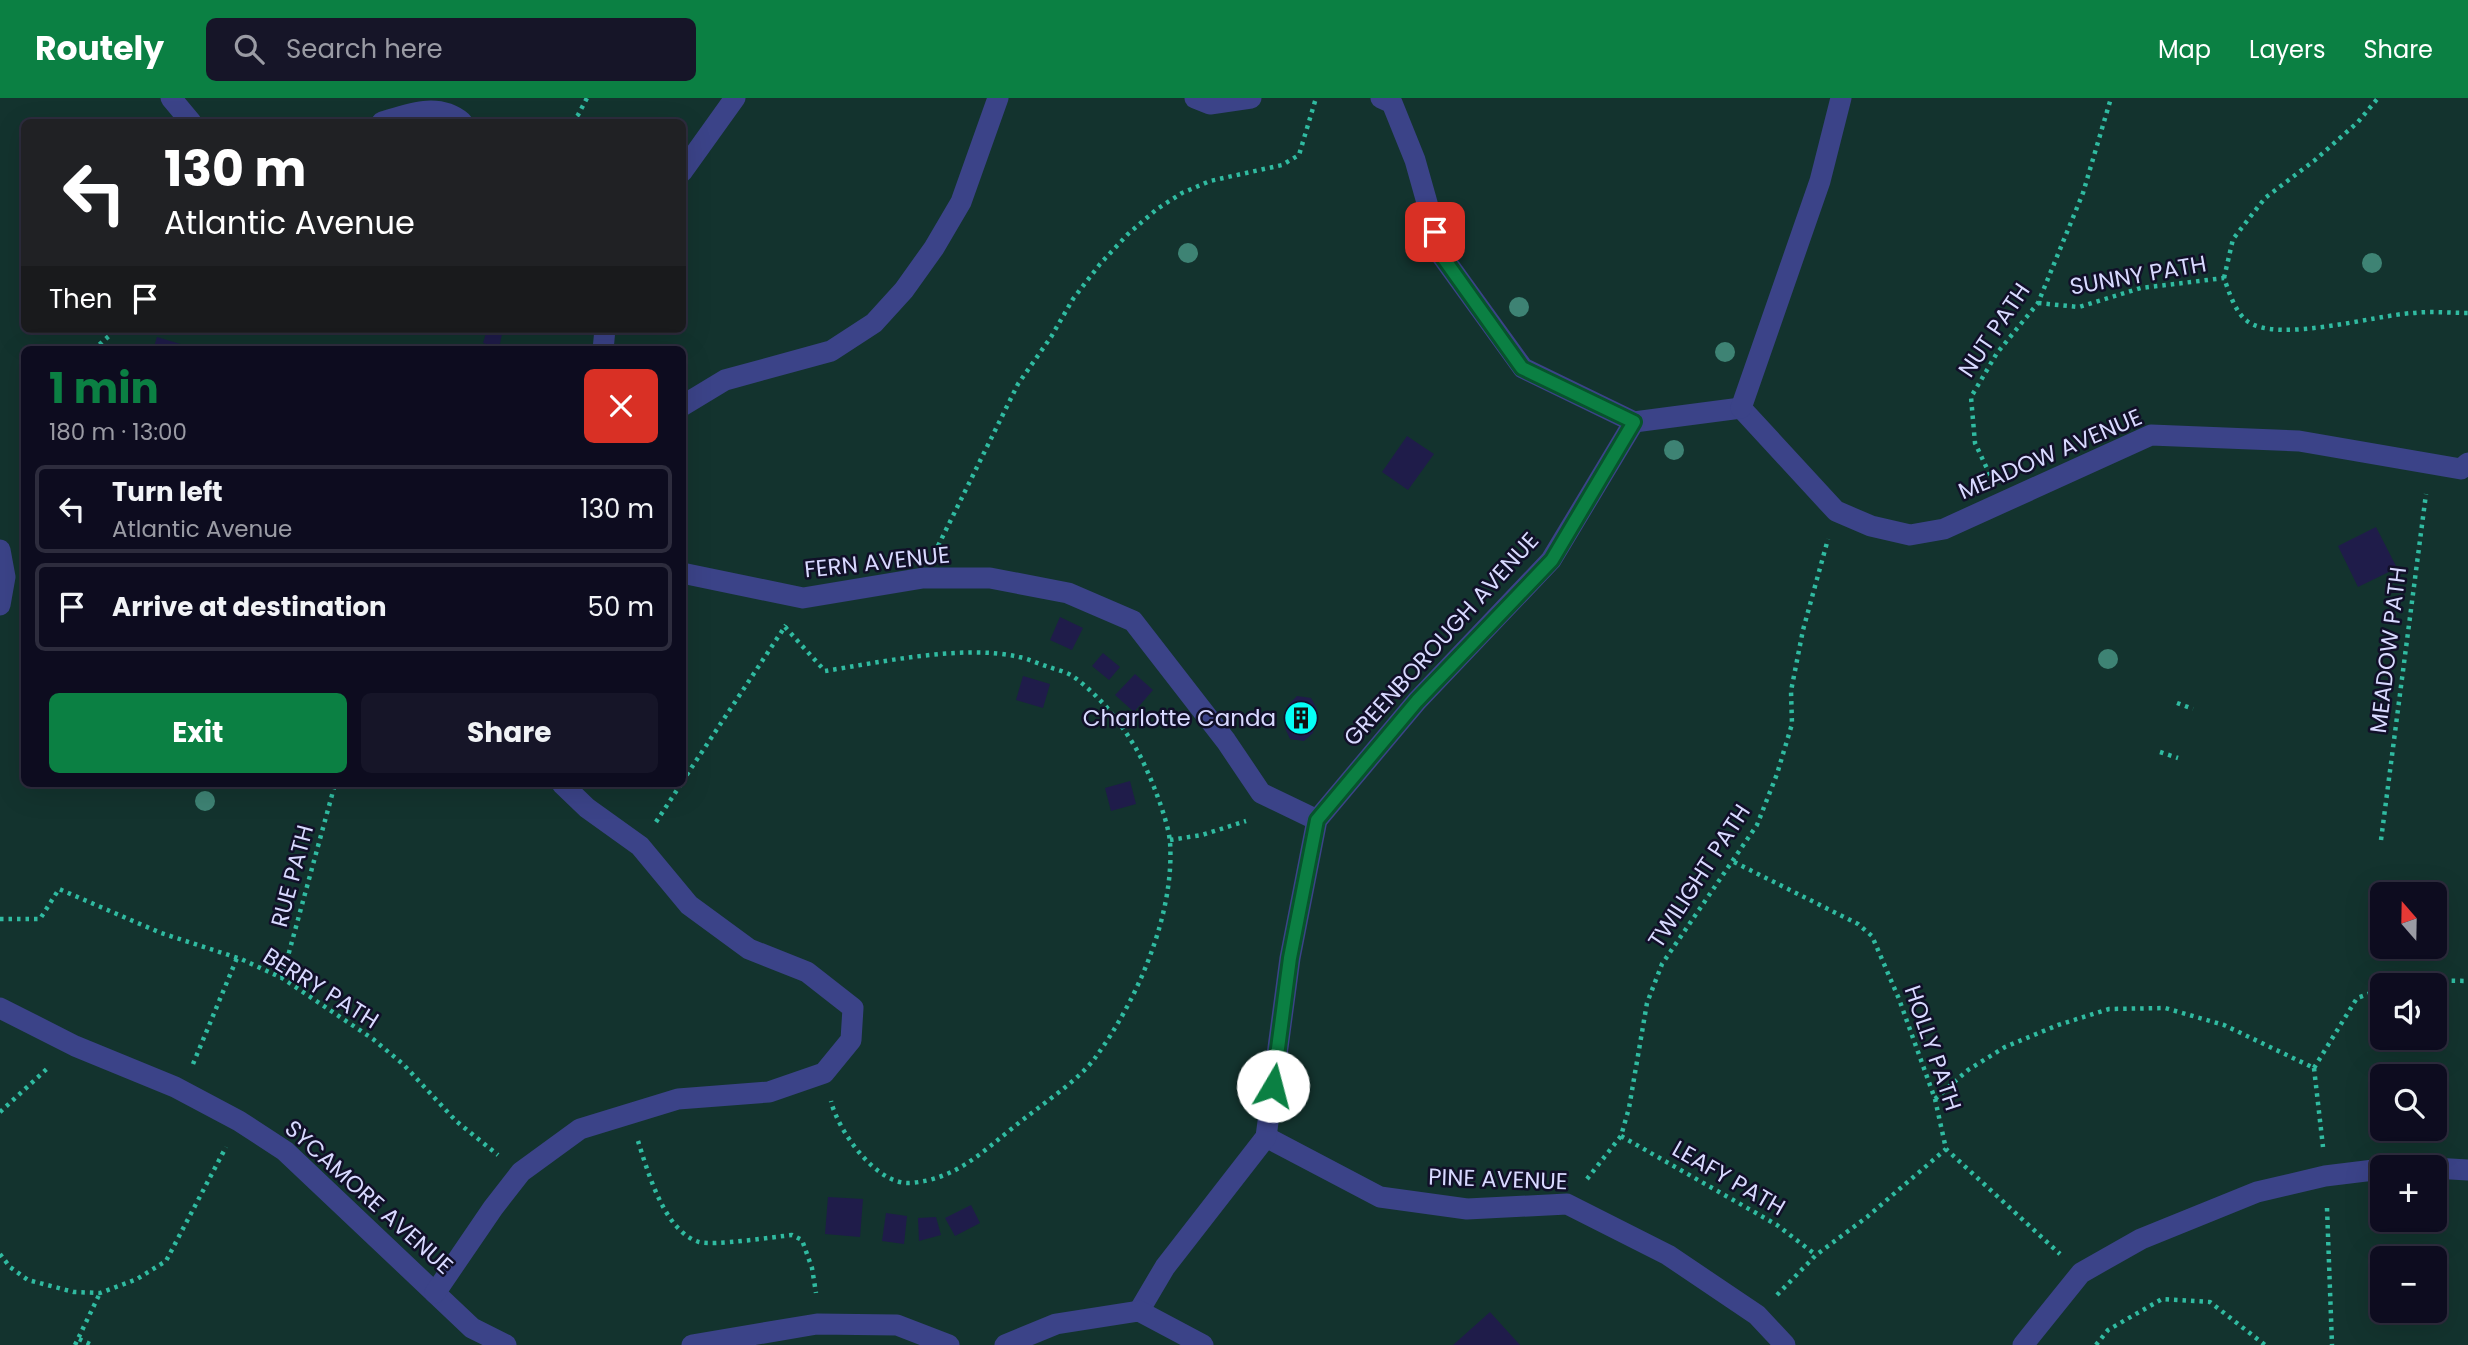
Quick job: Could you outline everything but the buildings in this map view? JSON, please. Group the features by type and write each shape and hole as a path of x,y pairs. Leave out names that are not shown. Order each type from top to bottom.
{"lane":[{"path":"171,98 188,119"},
{"path":"686,166 735,98"},
{"path":"686,403 725,380 831,351 874,323 904,290 934,248 961,202 998,98"},
{"path":"1195,98 1210,104 1251,98"},
{"path":"1381,98 1392,103 1415,160 1442,256 1522,368 1634,422 1741,408 1820,181 1841,98"},
{"path":"391,119 413,112 437,110 456,119"},
{"name":"MEADOW AVENUE","path":"1741,408 1836,511 1871,526 1910,535 1944,529 2151,435 2299,441 2466,468"},
{"name":"GREENBOROUGH AVENUE","path":"1266,1137 1290,958 1317,820 1417,701 1552,560 1634,422"},
{"path":"0,550 5,577 0,605"},
{"name":"FERN AVENUE","path":"686,574 803,598 923,578 990,578 1068,593 1133,621 1226,741 1261,793 1317,820"},
{"path":"435,1293 521,1172 580,1129 678,1099 769,1092 824,1073 851,1040 853,1008 807,972 749,949 689,905 640,846 587,808 565,787"},
{"name":"SYCAMORE AVENUE","path":"0,1008 75,1045 182,1091 239,1121 285,1151 472,1328 506,1345"},
{"path":"1139,1311 1165,1267 1266,1137"},
{"name":"PINE AVENUE","path":"1266,1137 1380,1197 1467,1209 1567,1203 1668,1255 1757,1315 1785,1345"},
{"path":"2447,1169 2468,1170"},
{"path":"2023,1345 2081,1273 2141,1240 2257,1192 2325,1176 2370,1170"},
{"path":"1005,1345 1056,1324 1139,1311 1203,1345"},
{"path":"692,1345 817,1324 897,1325 949,1345"}],"path":[{"path":"573,119 587,98"},
{"path":"923,578 1018,384 1051,337 1073,299 1100,264 1128,234 1181,193 1210,181 1282,165 1299,155 1316,98"},
{"name":"NUT PATH","path":"2003,502 1975,443 1971,397 1997,353 2038,303 2083,193 2111,98"},
{"path":"2224,278 2233,239 2265,198 2315,160 2358,122 2378,98"},
{"name":"SUNNY PATH","path":"2038,303 2079,307 2141,288 2224,278 2233,300 2248,321 2278,331 2413,313 2468,313"},
{"path":"98,346 112,333"},
{"name":"MEADOW PATH","path":"2381,840 2430,463"},
{"name":"TWILIGHT PATH","path":"1567,1203 1621,1136 1629,1108 1647,1003 1662,964 1758,825 1792,724 1791,691 1803,630 1836,511"},
{"path":"686,777 803,598"},
{"path":"785,627 825,671 964,652 1018,656 1072,675 1121,722 1149,772 1170,840 1169,869 1157,936 1130,1002 1094,1059 1068,1084 959,1171 908,1184 887,1179 871,1167 853,1145 832,1106 824,1073"},
{"path":"2177,703 2193,709"},
{"path":"2160,752 2178,758"},
{"name":"RUE PATH","path":"282,978 334,787"},
{"path":"640,846 679,787"},
{"path":"1170,840 1202,835 1242,821 1254,821"},
{"name":"HOLLY PATH","path":"1734,862 1858,924 1872,936 1899,999 1935,1099 1946,1149"},
{"name":"BERRY PATH","path":"0,919 40,919 59,889 161,933 237,958 282,978 373,1038 404,1065 456,1121 521,1172"},
{"path":"182,1091 237,958"},
{"path":"2447,981 2468,981"},
{"path":"2333,1345 2325,1176 2314,1068 2357,998 2370,993"},
{"path":"1935,1099 1968,1070 2005,1047 2109,1009 2165,1008 2224,1025 2314,1068"},
{"path":"0,1112 75,1045"},
{"path":"630,1114 657,1193 671,1220 684,1234 700,1242 792,1235 802,1240 812,1268 817,1324"},
{"path":"0,1254 10,1267 28,1280 74,1292 100,1293 137,1279 166,1261 239,1121"},
{"name":"LEAFY PATH","path":"1621,1136 1777,1225 1816,1255"},
{"path":"1757,1315 1816,1255 1867,1217 1946,1149 2081,1273"},
{"path":"75,1345 100,1293"},
{"path":"2096,1345 2108,1330 2162,1299 2210,1302 2264,1345"},
{"path":"79,1339 92,1345"}],"green space":[{"path":"0,98 2468,98 2468,1345 0,1345"}],"place":[{"name":"Charlotte Canda","path":"1301,718"}],"route":[{"path":"1273,1086 1290,958 1317,820 1417,701 1552,560 1634,422 1522,368 1442,256 1435,232"}]}
